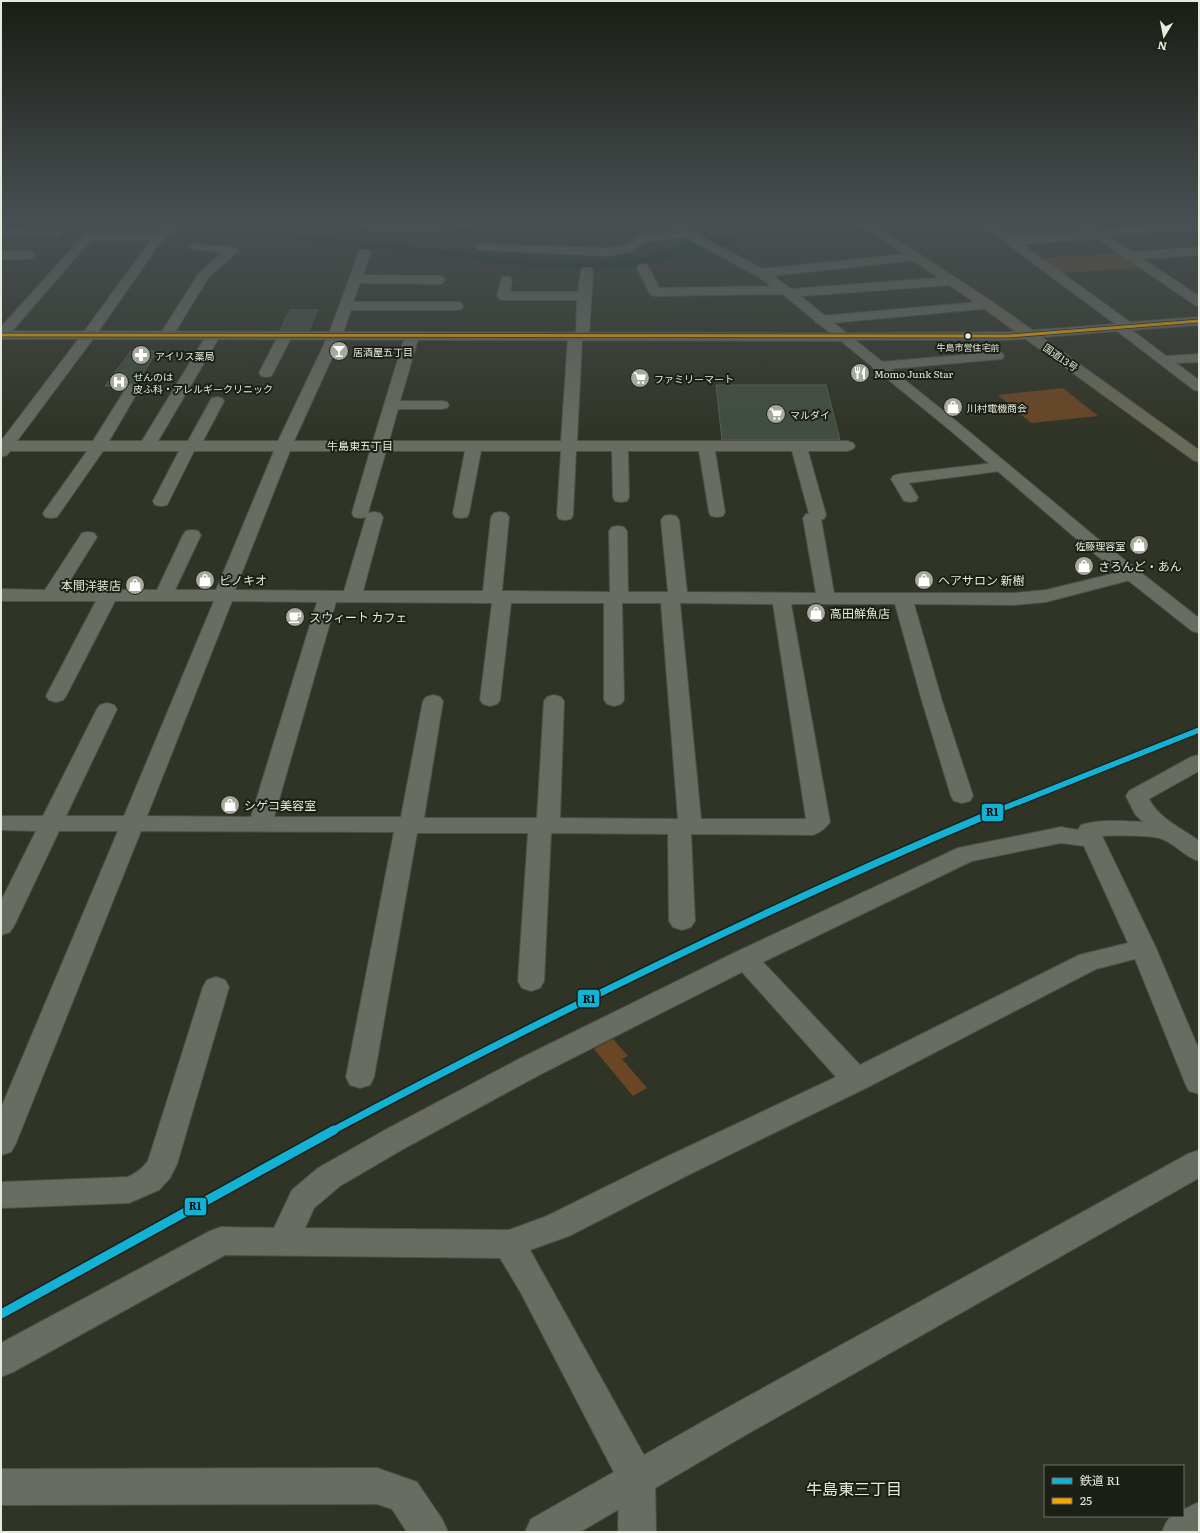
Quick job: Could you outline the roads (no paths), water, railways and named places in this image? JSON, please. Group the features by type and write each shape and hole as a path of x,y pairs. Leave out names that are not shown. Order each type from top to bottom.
{"highway":[{"name":"国道13号","path":"969,293 1199,457"}],"street":[{"path":"3,337 41,293"},
{"path":"3,448 120,293"},
{"path":"166,336 193,293"},
{"path":"1,1143 223,604 223,596 284,446 335,336 351,293"},
{"path":"504,293 503,296 584,296"},
{"path":"565,515 568,446 578,337 584,293"},
{"path":"789,293 956,428 1092,543 1199,627"},
{"path":"1079,293 1199,388"},
{"path":"1186,293 1199,302"},
{"path":"821,320 988,305"},
{"path":"347,306 457,306"},
{"path":"3,337 1009,336 1199,321"},
{"path":"147,446 213,336"},
{"path":"266,373 285,336"},
{"path":"352,597 380,446 412,336"},
{"path":"880,366 997,356"},
{"path":"1163,360 1199,358"},
{"path":"51,514 98,446 133,388"},
{"path":"161,502 191,446 218,401"},
{"path":"392,405 442,405"},
{"path":"3,448 98,446 847,446"},
{"path":"461,513 474,446"},
{"path":"620,446 621,497"},
{"path":"706,446 717,512"},
{"path":"799,446 815,516 826,598"},
{"path":"910,497 898,479 1002,467"},
{"path":"490,700 497,597 500,517"},
{"path":"670,520 684,826 682,921"},
{"path":"614,700 618,531"},
{"path":"163,596 192,535"},
{"path":"51,595 88,537"},
{"path":"1,595 1014,599 1046,596 1132,574"},
{"path":"56,696 108,596"},
{"path":"260,824 328,596"},
{"path":"1,823 813,827 818,822 781,598"},
{"path":"903,599 932,701 962,796"},
{"path":"360,1077 433,701"},
{"path":"531,981 554,701"},
{"path":"1,926 107,709"},
{"path":"1199,762 1137,796 1143,809 1165,831 1181,839 1199,852"},
{"path":"1090,839 1089,830 1112,828 1165,831"},
{"path":"282,1241 303,1199 329,1177 395,1139 531,1066 744,958 966,854 1062,835 1090,839 1094,842 1143,948 1199,1083"},
{"path":"1,1360 221,1241 509,1244 558,1226 675,1167 856,1080 1088,962 1143,948"},
{"path":"744,958 856,1080"},
{"path":"1,1195 129,1190 143,1184 157,1175 162,1164 216,987"},
{"path":"544,1532 751,1413 1199,1163"},
{"path":"509,1244 532,1283 637,1479 637,1532"},
{"path":"1,1487 377,1486 404,1495 429,1532"},
{"path":"1181,1532 1199,1520"}],"rail line":[{"name":"R1","path":"1,1314 387,1102 504,1041 629,979 754,919 976,819 1103,767 1199,730"}],"place":[{"name":"牛島市営住宅前","path":"968,336"},
{"name":"居酒屋五丁目","path":"339,351"},
{"name":"アイリス薬局","path":"141,355"},
{"name":"Momo Junk Star","path":"860,373"},
{"name":"ファミリーマート","path":"640,378"},
{"name":"せんのは 皮ふ科・アレルギークリニック","path":"119,382"},
{"name":"川村電機商会","path":"953,407"},
{"name":"マルダイ","path":"776,414"},
{"name":"佐藤理容室","path":"1139,545"},
{"name":"さろんど・あん","path":"1084,566"},
{"name":"ピノキオ","path":"205,580"},
{"name":"ヘアサロン 新樹","path":"924,580"},
{"name":"本間洋装店","path":"135,585"},
{"name":"高田鮮魚店","path":"816,613"},
{"name":"スウィート カフェ","path":"295,617"},
{"name":"シゲコ美容室","path":"230,805"}],"district":[{"name":"牛島東五丁目","path":"360,445"},
{"name":"牛島東三丁目","path":"854,1488"}]}
